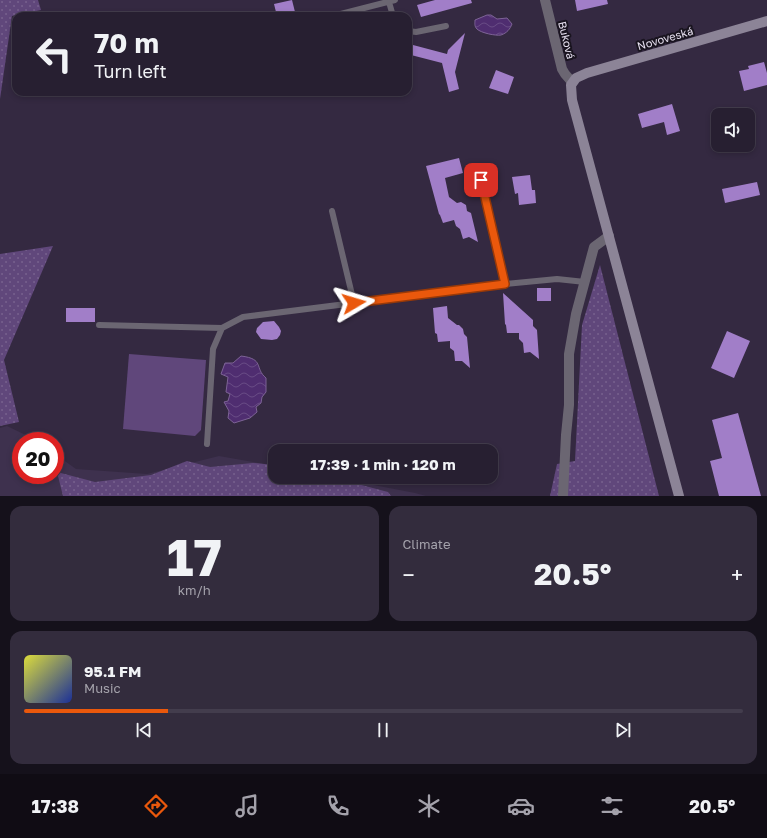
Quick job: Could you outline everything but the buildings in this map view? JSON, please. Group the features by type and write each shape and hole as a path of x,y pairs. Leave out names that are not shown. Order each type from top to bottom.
{"street":[{"name":"Buková","path":"545,0 560,64 565,74 572,82"},
{"name":"Novoveská","path":"572,82 587,73 767,21"},
{"path":"572,82 572,100 679,496"},
{"path":"563,496 569,405 569,354 576,314 594,247 609,236"}],"lane":[{"path":"349,12 392,1 393,12"},
{"path":"412,32 446,26"},
{"path":"481,180 505,284"},
{"path":"332,211 354,303"},
{"path":"99,325 222,328 243,317 505,284 557,279 585,282"},
{"path":"207,444 213,349 222,328"}],"shaded area":[{"path":"0,0 38,0 41,10 31,12 12,12 0,99"},
{"path":"53,246 4,360 19,422 0,426 0,254"},
{"path":"600,265 659,496 550,496 557,464 575,461 582,325"},
{"path":"129,354 206,360 201,430 195,436 123,429"},
{"path":"7,426 19,432 12,432 12,484 64,484 64,460 76,469 147,474 219,456 268,465 268,484 368,484 426,496 0,496 0,428"},
{"path":"187,461 210,467 253,463 268,464 268,484 358,484 388,492 391,496 63,496 60,484 64,484 64,474 95,482 151,475"}],"water":[{"path":"491,15 497,19 507,18 512,24 508,31 501,35 492,35 482,32 476,28 475,20"},
{"path":"241,356 253,359 258,364 260,371 266,378 266,392 262,397 261,403 256,407 257,412 250,418 234,423 228,418 229,411 224,402 228,401 230,394 226,392 228,377 221,374 225,363 233,363"}],"route":[{"path":"354,303 505,284 481,180"}]}
